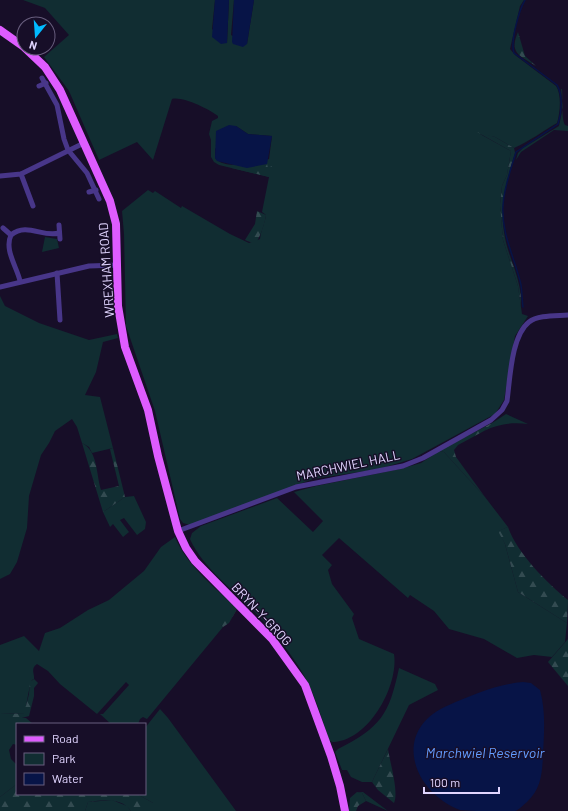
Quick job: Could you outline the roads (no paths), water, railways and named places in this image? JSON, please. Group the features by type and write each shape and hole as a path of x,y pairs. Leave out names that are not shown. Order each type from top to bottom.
{"main road":[{"name":"WREXHAM ROAD","path":"0,30 16,42"},
{"name":"WREXHAM ROAD","path":"32,56 45,68 60,90 110,202 116,224 118,306 125,347 148,410 158,456 178,531"},
{"name":"BRYN-Y-GROG","path":"178,531 186,548 195,561 272,639 305,685 340,786 345,811"}],"street":[{"path":"42,78 57,105 68,150 87,173 99,199"},
{"path":"39,86 46,83"},
{"path":"0,176 21,174 84,143"},
{"path":"21,174 28,201 33,206"},
{"path":"89,192 96,190"},
{"path":"20,281 9,250 9,240 11,235 19,230 26,229 60,236 59,225"},
{"path":"3,228 11,235"},
{"path":"0,287 20,281 89,266 118,265"},
{"path":"57,273 56,305 60,320"},
{"name":"MARCHWIEL HALL","path":"178,531 296,487 397,468 430,454 491,420 502,410 506,401 516,339 523,328 530,322 539,318 568,315"}],"water":[{"path":"215,0 229,0 227,43 221,44 212,37"},
{"path":"234,0 254,0 247,44 243,47 233,44 232,42"},
{"path":"229,125 236,126 248,134 272,136 267,164 247,168 217,161 215,158 216,131"},
{"name":"Marchwiel Reservoir","path":"523,682 531,683 540,690 544,714 542,769 540,781 532,797 520,809 515,811 460,810 443,801 429,789 420,775 414,759 414,744 419,729 431,716 449,705 495,688"}],"waterway":[{"path":"523,307 521,285 504,226 503,205 505,192 516,152 558,124 561,104 557,85 514,53 513,41 516,26 525,0"}]}
